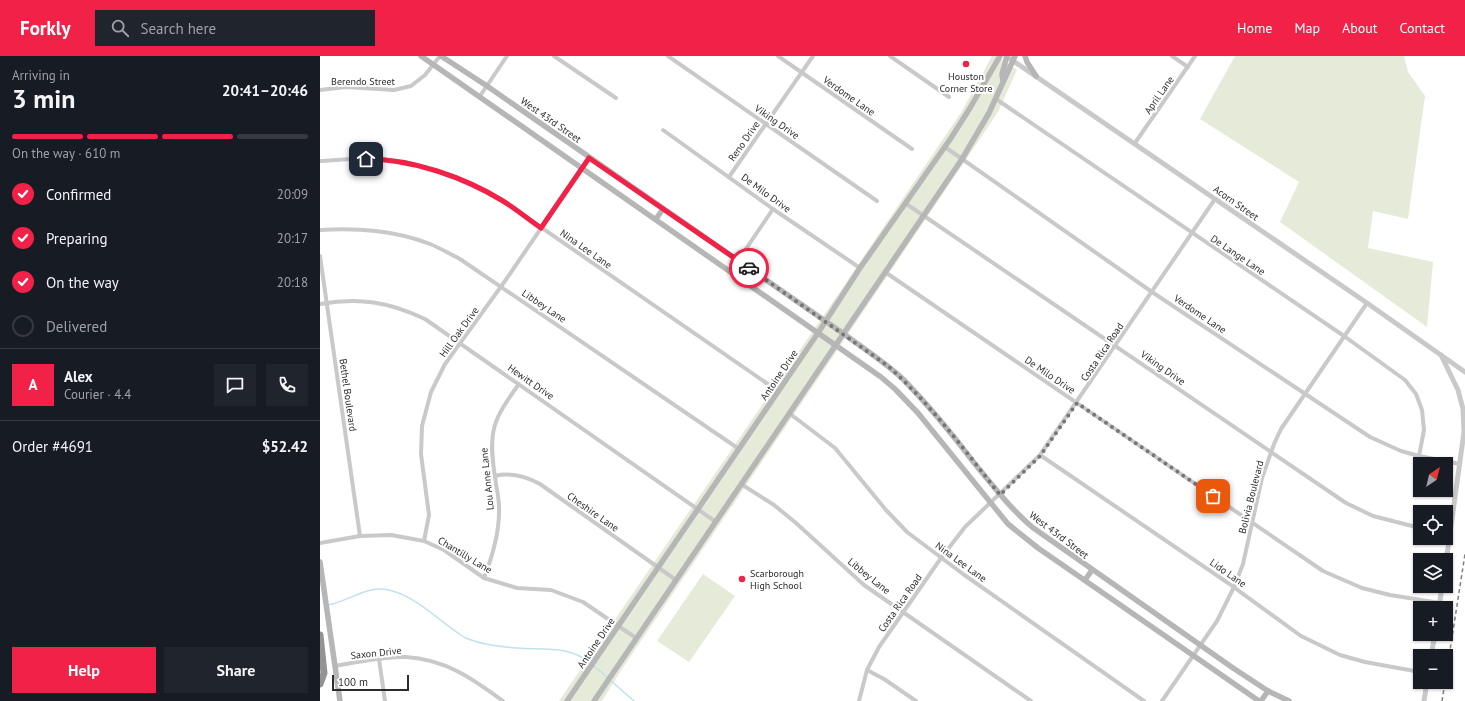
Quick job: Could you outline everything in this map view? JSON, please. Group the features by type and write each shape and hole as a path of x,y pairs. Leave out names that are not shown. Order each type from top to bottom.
{"highway":[{"path":"320,635 324,673 320,684"}],"main road":[{"path":"421,56 656,219 890,385 918,413 1008,524 1038,548 1260,701 1268,690"},
{"name":"West 43rd Street","path":"440,56 486,86 826,321 888,366 904,380 926,405 1018,516 1092,570 1233,668 1288,701"},
{"name":"Antoine Drive","path":"567,701 818,333 860,268 945,147 970,108 1000,56"},
{"path":"1003,82 1002,74 1007,56"},
{"path":"1025,56 1036,76"},
{"path":"594,701 962,159 996,99 1014,58"},
{"path":"656,219 663,209"},
{"path":"918,413 926,405"},
{"path":"320,562 340,701"},
{"path":"1085,580 1092,570"}],"street":[{"name":"Berendo Street","path":"320,90 346,87 394,90 411,86 425,75 440,56"},
{"path":"480,96 507,56"},
{"path":"554,56 616,98"},
{"name":"Viking Drive","path":"668,56 877,201"},
{"name":"Verdome Lane","path":"778,56 912,149"},
{"name":"Reno Drive","path":"729,176 813,56"},
{"path":"890,56 949,97"},
{"name":"Acorn Street","path":"1007,56 1014,58 1036,76 1465,372"},
{"path":"1172,56 1188,67"},
{"name":"April Lane","path":"1135,144 1195,56"},
{"name":"De Lange Lane","path":"996,99 1344,336 1405,380 1416,394 1422,410 1424,430 1420,456"},
{"name":"De Milo Drive","path":"663,130 773,209 860,268"},
{"name":"Verdome Lane","path":"945,147 1152,292 1370,437 1401,451 1460,464"},
{"name":"Hill Oak Drive","path":"424,541 430,515 421,454 422,426 431,392 446,364 460,343 589,158"},
{"name":"Nina Lee Lane","path":"320,161 377,159 404,163 440,172 485,191 503,201 778,392"},
{"name":"Costa Rica Road","path":"859,701 866,670 879,647 941,558 966,527 1040,456 1193,234 1215,199"},
{"name":"Viking Drive","path":"905,203 1346,503 1373,516 1413,526"},
{"path":"731,272 773,209"},
{"name":"Libbey Lane","path":"320,230 377,230 431,244 460,259 739,449"},
{"name":"Bethel Boulevard","path":"320,256 360,536"},
{"name":"De Milo Drive","path":"885,272 1323,571 1362,588 1420,601"},
{"name":"Hewitt Drive","path":"320,304 353,300 388,304 409,311 425,319 716,522"},
{"name":"Bolivia Boulevard","path":"1162,701 1217,621 1234,587 1243,564 1262,478 1281,429 1367,303"},
{"path":"1440,354 1458,390 1463,409 1464,432 1453,505"},
{"name":"Acorn Street","path":"1456,365 1465,368"},
{"name":"Lou Anne Lane","path":"484,578 495,551 499,523 499,506 491,450 492,433 498,415 519,384"},
{"name":"Nina Lee Lane","path":"789,413 835,448 886,510 907,532 941,558 1144,701"},
{"name":"Lido Lane","path":"1040,456 1234,587 1301,636 1340,655 1365,662 1413,671"},
{"name":"Cheshire Lane","path":"494,476 516,474 535,482 676,580"},
{"name":"Libbey Lane","path":"741,484 774,505 796,523 864,585 1031,701"},
{"name":"Chantilly Lane","path":"320,543 360,536 391,535 424,541 444,550 484,578 517,588 551,590 583,602 636,638"},
{"name":"Saxon Drive","path":"335,666 379,659 405,657 424,659 448,666 484,687 503,701"},
{"path":"379,659 385,701"},
{"path":"866,670 884,679 916,701"},
{"path":"1424,701 1426,689"}],"green space":[{"path":"992,56 997,56 1017,70 998,112 620,672 602,701 559,701 962,111"},
{"path":"1235,56 1404,56 1408,72 1425,96 1408,219 1373,211 1368,248 1433,262 1427,327 1280,222 1299,182 1200,119"},
{"path":"703,574 735,596 689,662 657,641"}],"waterway":[{"path":"328,605 366,591 381,589 389,590 406,596 460,635 471,640 484,644 505,647 565,651 582,657 590,663"},
{"path":"593,665 634,701"}],"railway":[{"path":"1450,649 1465,554"},
{"path":"1442,701 1444,689"}],"way so far":[{"path":"749,268 844,334 888,366 904,380 967,453 1000,495 1040,456 1077,403 1213,496"}],"place":[{"name":"Houston Corner Store","path":"966,64"},
{"name":"Scarborough High School","path":"742,579"}],"route":[{"path":"366,159 404,163 426,168 473,185 503,201 541,228 589,158 749,268"}]}
